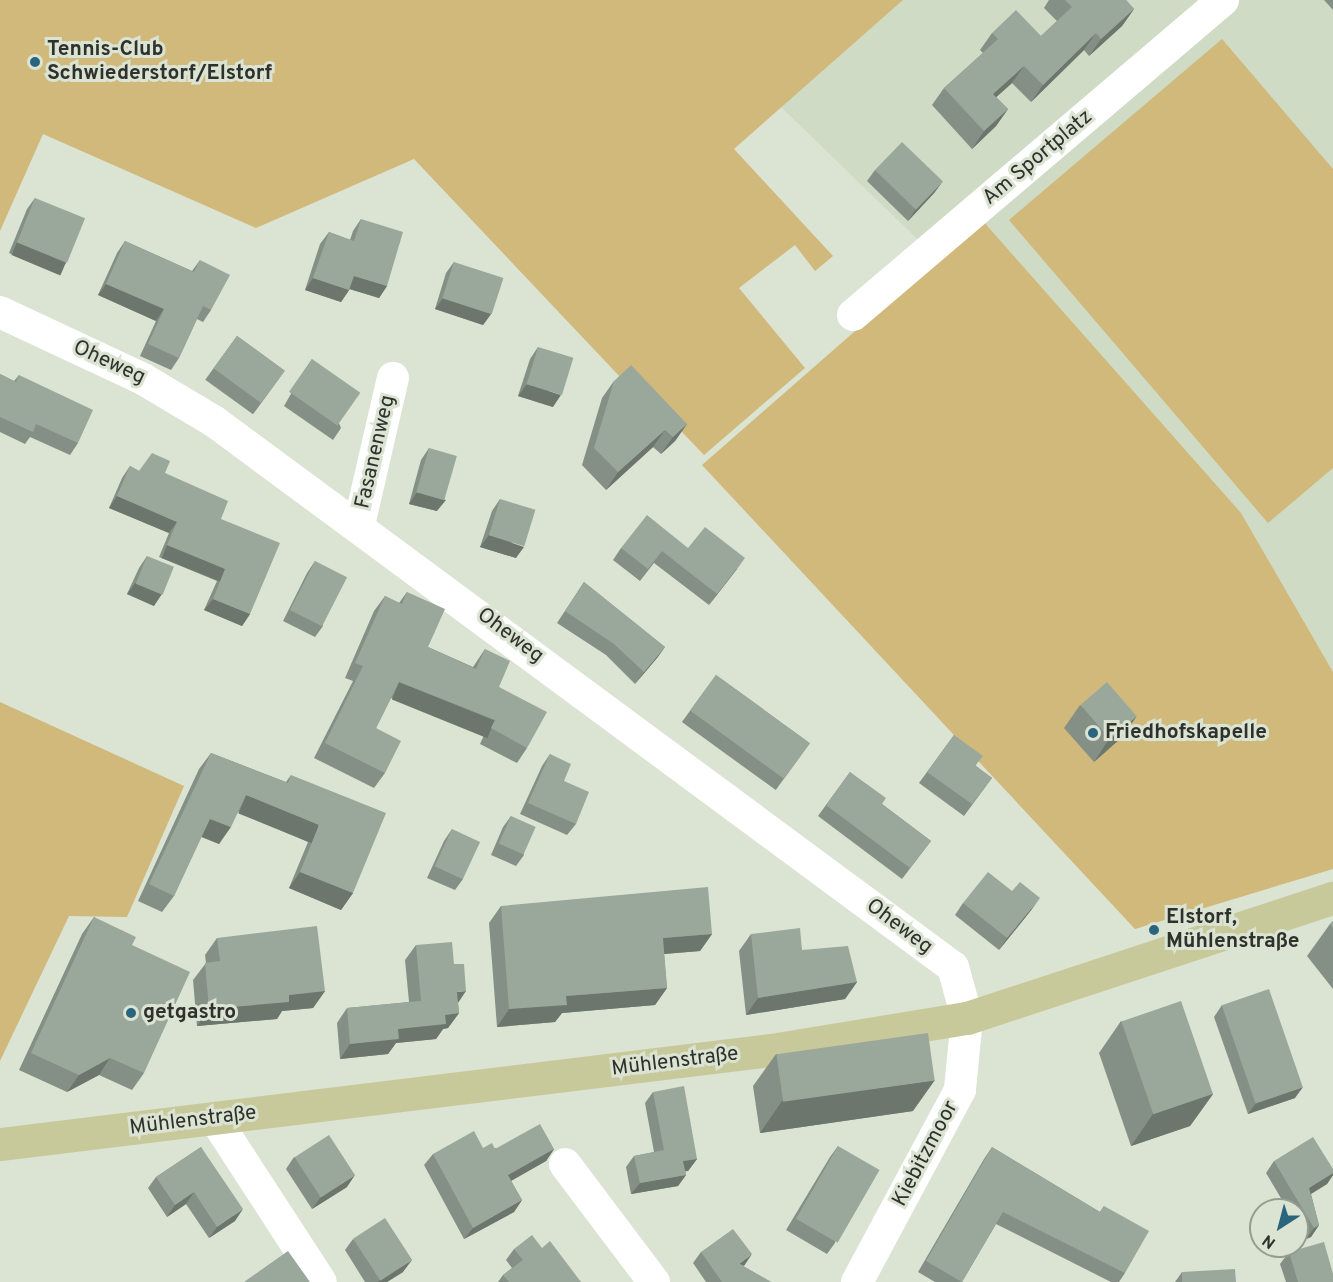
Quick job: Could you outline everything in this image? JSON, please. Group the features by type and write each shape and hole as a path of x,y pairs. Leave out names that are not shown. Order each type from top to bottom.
{"main road":[{"name":"Mühlenstraße","path":"0,1144 771,1050 967,1018 1333,898"}],"street":[{"name":"Am Sportplatz","path":"853,315 1223,0"},
{"name":"Oheweg","path":"0,312 174,395 358,525 953,968 967,1018"},
{"name":"Fasanenweg","path":"358,525 393,378"},
{"name":"Kiebitzmoor","path":"857,1282 960,1090 967,1018"},
{"path":"215,1119 321,1282"},
{"path":"565,1164 654,1282"}],"shaded area":[{"path":"0,0 903,0 734,149 833,256 815,271 795,245 739,288 805,368 704,455 681,431 675,435 414,159 256,228 43,134 0,231"},
{"path":"903,0 1333,0 1333,672 1241,513 938,259 781,107"},
{"path":"1222,39 1333,169 1333,468 1268,523 1009,220"},
{"path":"982,220 1241,513 1333,672 1333,869 1135,929 702,465"},
{"path":"0,702 184,786 127,917 69,916 0,1061"}],"building":[{"path":"1065,0 1126,0 1134,9 1101,39 1096,33 1043,85 1024,66 993,94 1008,109 984,131 944,88 998,39 992,33 1016,10 1041,36 1072,7"},
{"path":"902,142 943,182 916,210 875,170"},
{"path":"35,198 85,218 67,263 17,243"},
{"path":"361,219 403,232 387,286 354,276 349,290 313,278 329,232 354,241"},
{"path":"125,241 194,272 200,260 230,275 211,310 203,306 179,358 148,344 164,309 106,284"},
{"path":"454,262 503,278 492,314 442,298"},
{"path":"237,336 285,371 261,403 213,368"},
{"path":"538,347 573,358 562,395 527,384"},
{"path":"312,359 360,393 337,426 289,392"},
{"path":"631,365 687,424 673,437 665,430 618,472 594,448 614,381"},
{"path":"0,374 16,382 19,375 93,410 78,443 36,424 33,432 0,417"},
{"path":"429,448 457,456 444,500 416,492"},
{"path":"152,453 170,461 165,473 228,501 221,519 280,543 250,614 213,599 225,569 167,545 177,522 117,496 130,466 139,471"},
{"path":"500,499 535,510 524,546 489,535"},
{"path":"647,515 688,548 705,527 745,558 717,594 662,551 648,569 621,548"},
{"path":"147,556 174,567 163,595 136,584"},
{"path":"315,561 347,577 322,626 290,610"},
{"path":"584,582 665,647 644,672 614,644 565,611"},
{"path":"407,592 445,609 428,647 476,669 485,649 510,661 499,687 547,712 527,748 491,728 495,720 399,682 376,728 401,741 385,773 325,743 363,666 355,663 385,596 402,604"},
{"path":"716,675 810,743 784,779 690,711"},
{"path":"1107,682 1137,716 1110,739 1081,705"},
{"path":"954,735 983,756 975,766 992,778 972,804 927,772"},
{"path":"211,753 288,783 291,775 386,813 353,893 300,872 319,825 246,795 231,827 210,819 174,896 149,884"},
{"path":"550,754 571,764 564,781 589,792 576,824 528,803"},
{"path":"850,772 886,798 882,804 931,841 910,868 826,805"},
{"path":"511,816 536,827 523,854 499,843"},
{"path":"452,829 480,842 463,879 435,866"},
{"path":"988,872 1012,891 1020,882 1040,898 1007,938 963,903"},
{"path":"708,887 712,934 663,938 667,988 566,996 567,1005 509,1009 501,906"},
{"path":"94,917 136,937 132,945 190,972 144,1073 110,1058 79,1075 31,1053"},
{"path":"317,926 325,991 289,995 289,1002 209,1009 205,963 220,961 217,938"},
{"path":"800,928 802,950 848,946 857,982 758,998 751,934"},
{"path":"452,942 454,964 464,964 466,991 457,992 459,1013 445,1015 446,1024 398,1029 399,1039 350,1044 347,1008 421,1001 416,945"},
{"path":"1269,989 1303,1087 1256,1104 1222,1005"},
{"path":"1181,1001 1213,1094 1153,1114 1121,1022"},
{"path":"928,1033 935,1081 783,1102 776,1054"},
{"path":"684,1086 697,1159 683,1161 686,1175 640,1183 634,1156 664,1150 653,1092"},
{"path":"540,1124 554,1149 508,1175 522,1200 473,1228 433,1154 474,1131 483,1148 492,1143 495,1149"},
{"path":"329,1135 355,1175 321,1198 295,1157"},
{"path":"1313,1137 1333,1169 1333,1173 1309,1188 1319,1225 1314,1228 1309,1220 1309,1198 1296,1198 1274,1161"},
{"path":"838,1146 880,1170 838,1243 796,1219"},
{"path":"201,1147 243,1209 217,1227 194,1192 175,1205 156,1177"},
{"path":"992,1147 1100,1212 1104,1206 1149,1231 1125,1273 1003,1212 962,1282 926,1261"},
{"path":"385,1218 412,1260 380,1281 353,1239"},
{"path":"733,1229 752,1254 739,1264 771,1282 722,1282 701,1252"},
{"path":"532,1235 542,1248 550,1241 581,1282 509,1282 503,1275 523,1260 514,1249"},
{"path":"1324,1242 1333,1282 1298,1282 1291,1258 1309,1258 1309,1246"},
{"path":"288,1251 310,1282 244,1282"},
{"path":"1235,1269 1236,1282 1182,1282 1182,1272"}],"place":[{"name":"Tennis-Club Schwiederstorf/Elstorf","path":"35,62"},
{"name":"Friedhofskapelle","path":"1093,733"},
{"name":"Elstorf, Mühlenstraße","path":"1154,930"},
{"name":"getgastro","path":"131,1013"}]}
